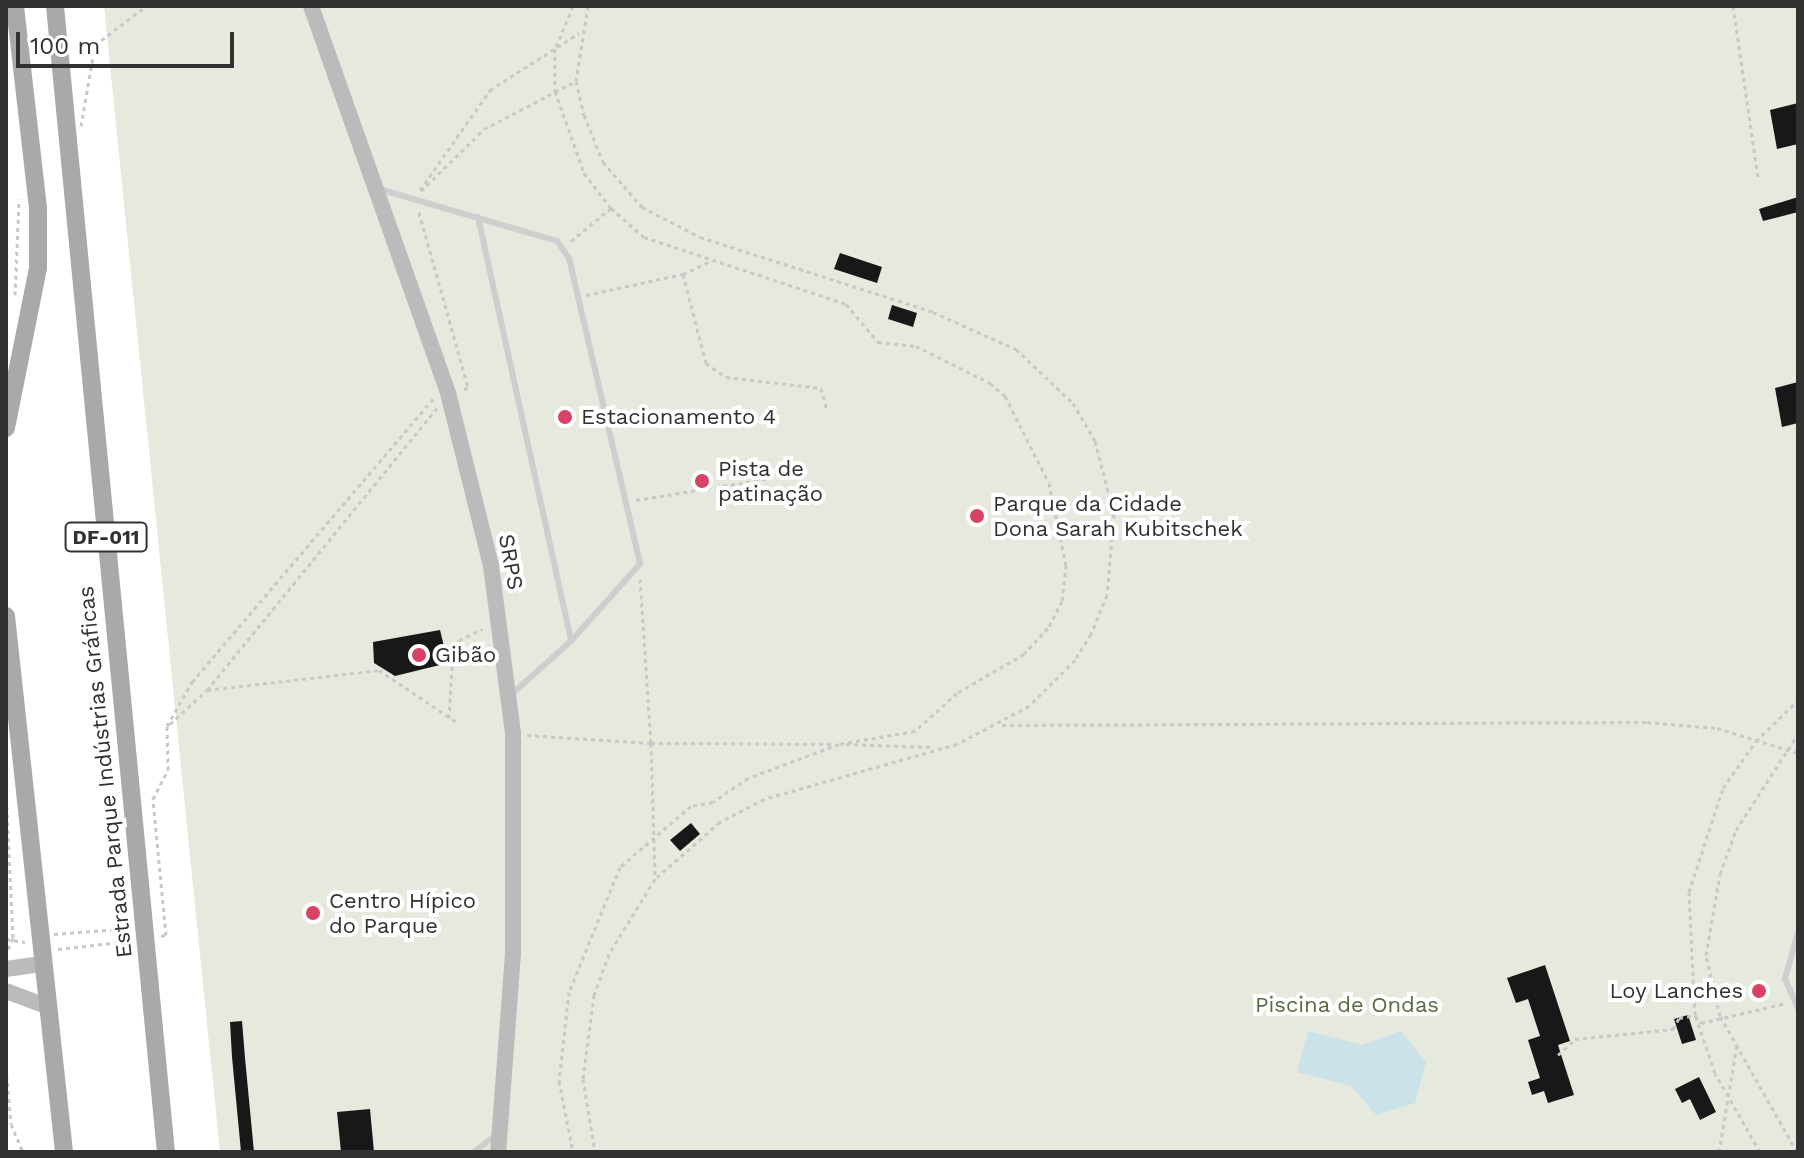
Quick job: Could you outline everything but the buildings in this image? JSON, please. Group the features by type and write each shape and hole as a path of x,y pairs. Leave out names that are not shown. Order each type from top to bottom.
{"main road":[{"path":"6,428 38,268 38,208 15,6"},
{"name":"Estrada Parque Indústrias Gráficas","path":"55,6 166,1152"},
{"name":"SRPS","path":"311,6 372,188 449,397 479,507 499,626 513,734 513,954 498,1152"},
{"path":"6,616 39,957 64,1152"},
{"path":"6,969 39,957"},
{"path":"6,991 46,1006"}],"lane":[{"path":"372,188 415,196 565,247 628,501 640,564 571,641 509,696"},
{"path":"478,217 571,641"},
{"path":"1796,1005 1785,979 1798,932"},
{"path":"474,1152 499,1133"}],"path":[{"path":"68,128 86,125 95,45 146,6"},
{"path":"573,6 555,49 555,91 584,173 611,208 644,237 709,262 846,304 878,342 916,346 990,383 1024,431 1063,527 1062,601 1048,628 1024,654 957,693 915,731 839,744 691,806 620,867 569,992 559,1081 573,1152"},
{"path":"588,6 579,33 576,81 603,162 642,207 668,225 975,327 1016,349 1073,403 1095,441 1110,488 1115,557 1107,595 1075,660 1001,725"},
{"path":"1733,6 1758,177"},
{"path":"415,196 490,90 579,33"},
{"path":"415,196 484,129 576,81"},
{"path":"14,306 19,194"},
{"path":"167,726 207,690 432,409 468,388 415,196"},
{"path":"565,247 611,208"},
{"path":"576,297 683,274 709,262"},
{"path":"683,274 706,363 726,377 819,387 827,410"},
{"path":"6,790 13,938 7,953 39,957 166,935 153,799 168,770 167,726 192,682 311,537 430,400 449,397"},
{"path":"628,501 766,479"},
{"path":"640,564 651,743 655,879"},
{"path":"449,718 459,640 499,626"},
{"path":"207,690 379,670 458,723"},
{"path":"1760,1152 1727,1094 1695,1015 1687,938 1692,879 1712,812 1756,741 1798,700"},
{"path":"595,1152 583,1079 594,995 615,941 655,879 720,822 764,799 1001,725 1647,722 1717,728 1798,753"},
{"path":"513,734 651,743 934,748"},
{"path":"1797,1152 1720,1016 1706,955 1720,874 1736,830 1798,734"},
{"path":"39,957 48,935 132,927 146,939"},
{"path":"6,939 13,938 39,957"},
{"path":"1695,1015 1701,1023 1720,1016 1796,1005"},
{"path":"1558,1055 1575,1039 1673,1029 1679,1018 1695,1015"},
{"path":"1719,1152 1737,1045"},
{"path":"6,1067 11,1124 23,1152"}],"green space":[{"name":"Parque da Cidade Dona Sarah Kubitschek","path":"104,6 1798,6 1798,1152 220,1152"}],"water":[{"path":"1308,1031 1362,1045 1401,1031 1426,1062 1415,1103 1376,1115 1351,1086 1297,1072"}],"place":[{"name":"Estacionamento 4","path":"565,417"},
{"name":"Pista de patinação","path":"702,481"},
{"name":"Parque da Cidade Dona Sarah Kubitschek","path":"977,516"},
{"name":"Gibão","path":"419,655"},
{"name":"Centro Hípico do Parque","path":"313,913"},
{"name":"Loy Lanches","path":"1759,991"}],"park label":[{"name":"Piscina de Ondas","path":"1347,1005"}]}
